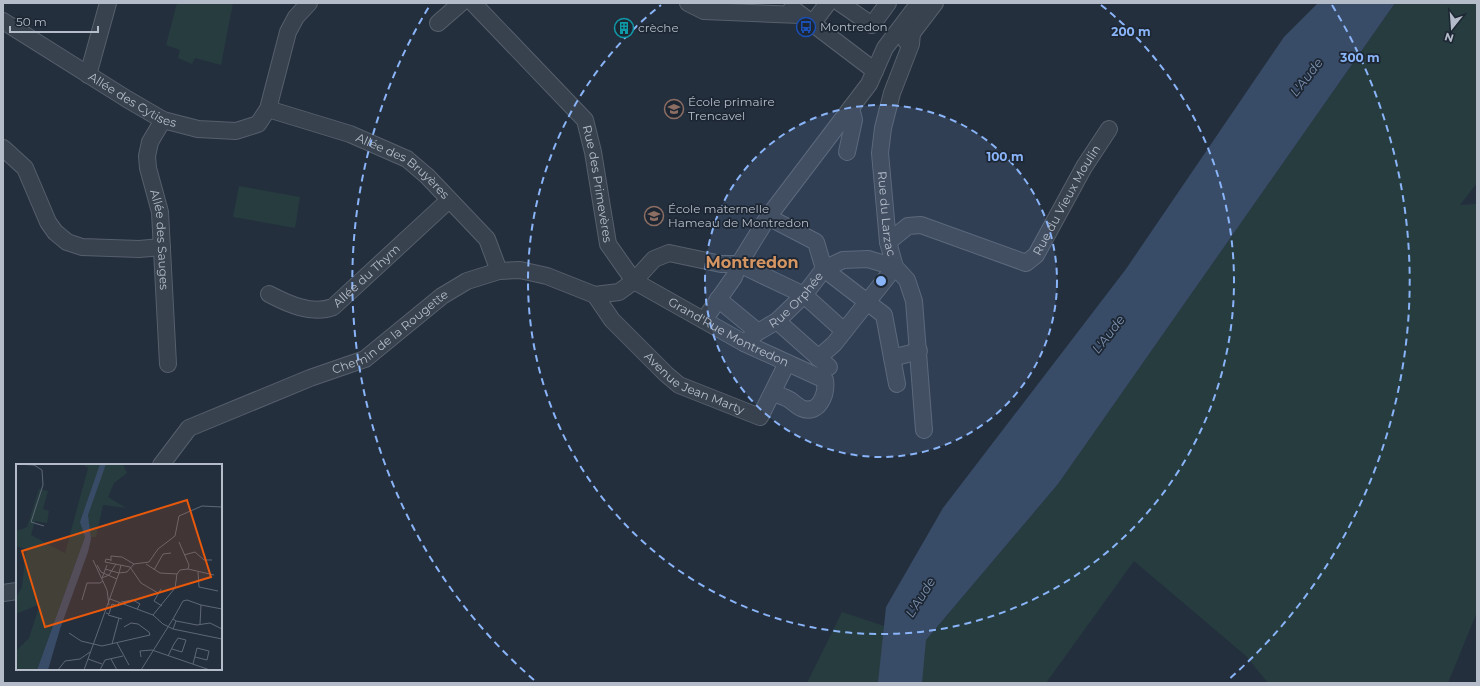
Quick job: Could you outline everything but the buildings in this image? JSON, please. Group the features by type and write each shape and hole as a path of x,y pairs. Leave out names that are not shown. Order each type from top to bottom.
{"street":[{"path":"88,75 108,3"},
{"path":"268,109 288,32 296,17 309,3"},
{"path":"438,23 461,3"},
{"name":"Rue des Primevères","path":"473,3 585,120 593,152 608,244 634,281"},
{"path":"688,3 704,11 806,19 828,3"},
{"path":"785,3 875,71"},
{"path":"840,3 872,25 888,3"},
{"path":"908,29 919,3"},
{"path":"704,320 734,277 739,264 768,217 869,84 885,48 908,29 935,3"},
{"name":"Allée des Cytises","path":"3,22 163,120 198,129 236,131 258,124 268,109"},
{"name":"Rue du Larzac","path":"908,29 911,44 892,93 883,128 880,153 888,242 895,267 907,280 914,301 924,430"},
{"path":"847,152 854,120 851,108"},
{"name":"Allée des Bruyères","path":"268,109 350,134 407,159 427,176 487,239 499,271"},
{"name":"Allée des Sauges","path":"163,120 150,142 147,156 148,168 160,212 168,364"},
{"name":"Rue du Vieux Moulin","path":"888,242 908,226 921,225 1026,263 1036,255 1084,167 1109,129"},
{"path":"3,148 10,152 25,168 48,222 55,232 67,242 82,247 139,249 162,247"},
{"name":"Allée du Thym","path":"269,294 284,302 313,310 325,310 333,307 449,200"},
{"path":"768,217 816,242 824,269 884,315 897,384"},
{"path":"594,296 619,292 634,281 654,259 669,253 721,264 739,264 804,295 844,331"},
{"name":"Rue Orphée","path":"744,343 758,332 777,321 804,295 824,269 843,260 868,259 895,267"},
{"name":"Avenue Jean Marty","path":"594,296 612,320 679,385 760,418 790,364 820,364 895,267"},
{"name":"Chemin de la Rougette","path":"161,464 189,428 310,378 365,359 442,296 467,280 499,271 520,270 547,276 594,296"},
{"name":"Grand'Rue Montredon","path":"634,281 744,343 790,364 820,364"},
{"path":"718,299 758,332"},
{"path":"773,393 789,399 801,408 812,409 821,403 826,390 820,364 777,321"},
{"path":"892,358 919,351"},
{"path":"3,592 16,591"}],"green space":[{"path":"177,3 233,3 221,65 195,58 192,64 178,58 180,50 166,45"},
{"path":"1395,3 1477,3 1477,183 1460,205 1477,204 1477,612 1448,683 1268,683 1246,656 1134,561 1046,683 807,683 842,612 926,640 1058,484"},
{"path":"239,186 300,197 295,228 233,217"}],"water":[{"name":"L'Aude","path":"1318,3 1395,3 1058,484 926,640 922,683 878,683 886,607 943,508 1126,269 1284,37"}],"place":[{"name":"Montredon","path":"806,27"},
{"name":"crèche","path":"624,28"},
{"name":"École primaire Trencavel","path":"674,109"},
{"name":"École maternelle Hameau de Montredon","path":"654,216"}],"district":[{"name":"Montredon","path":"752,262"}]}
